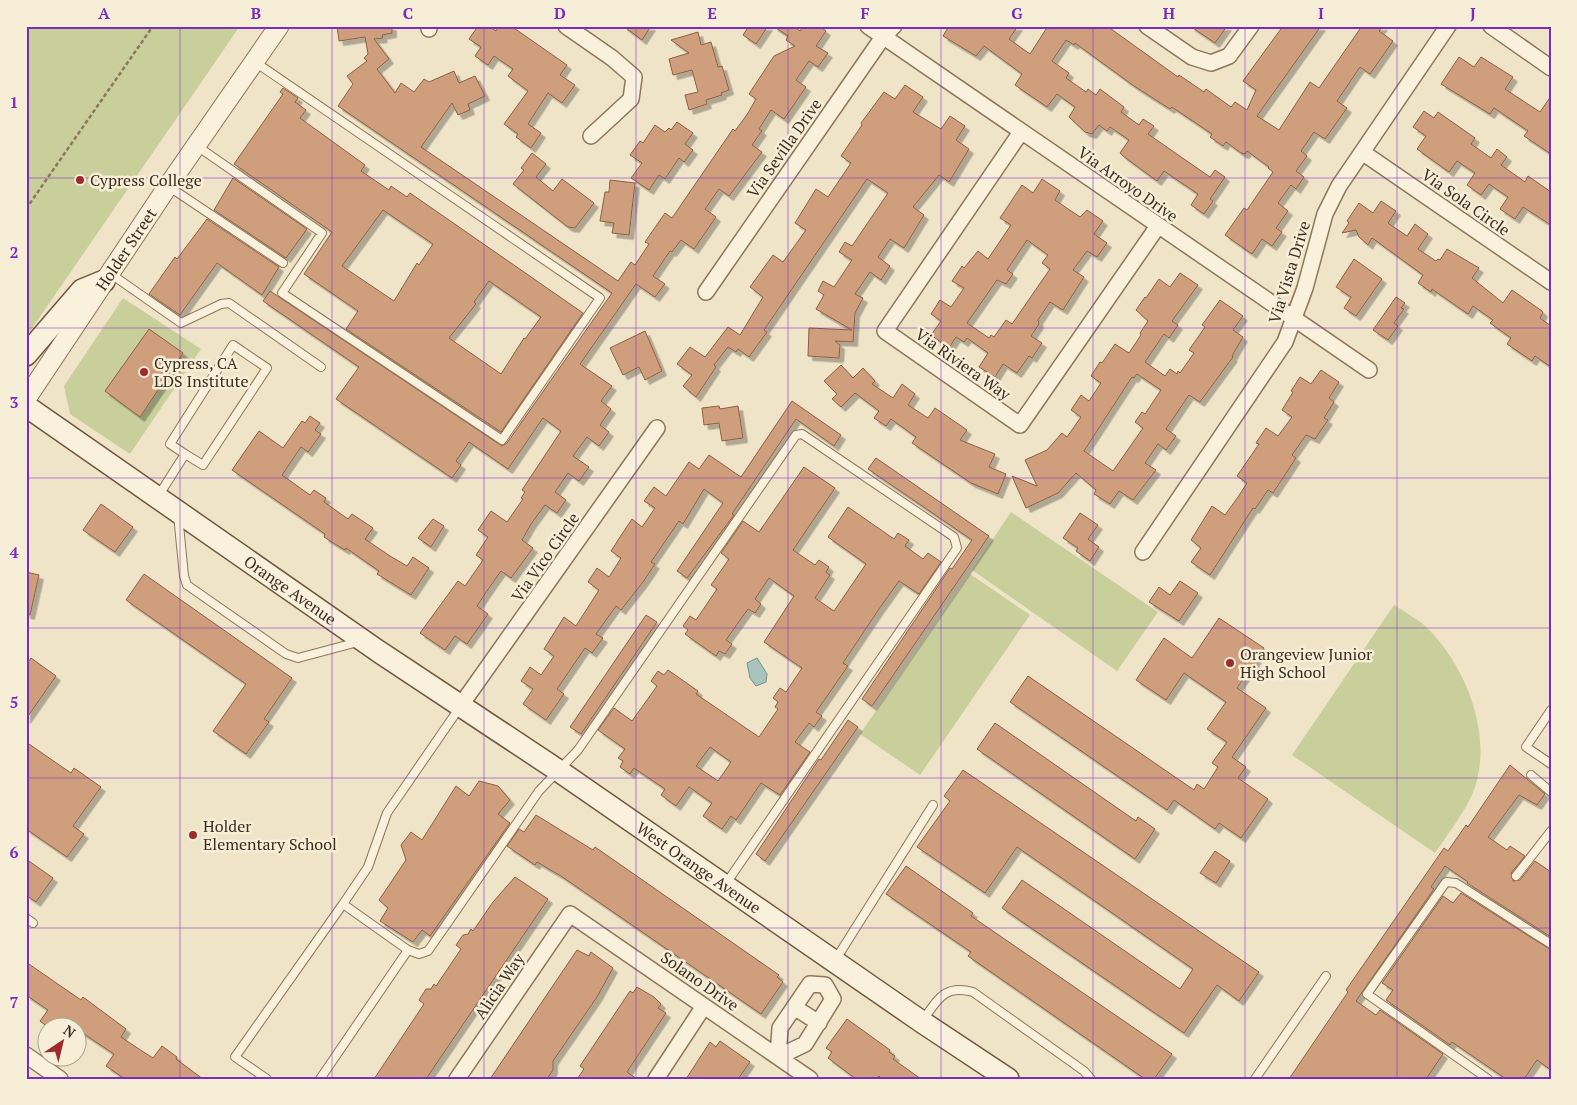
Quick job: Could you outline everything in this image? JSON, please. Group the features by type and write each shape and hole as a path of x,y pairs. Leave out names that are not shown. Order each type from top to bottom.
{"main road":[{"path":"26,355 82,290 107,277"},
{"name":"Orange Avenue","path":"26,406 364,641 559,771"},
{"name":"West Orange Avenue","path":"559,771 837,962"},
{"path":"837,962 998,1076"}],"street":[{"name":"Holder Street","path":"26,399 168,186 278,26"},
{"path":"566,26 612,58 634,77 631,99 591,136"},
{"name":"Via Arroyo Drive","path":"868,26 888,32 1021,132 1370,370"},
{"path":"1147,26 1192,57 1210,63 1229,56 1251,26"},
{"name":"Via Vista Drive","path":"1143,552 1285,342 1294,319 1325,214 1339,186 1448,26"},
{"path":"1491,26 1551,68"},
{"name":"Via Sevilla Drive","path":"706,292 888,32"},
{"name":"Via Riviera Way","path":"1021,132 885,331 1020,424 1158,226"},
{"name":"Via Sola Circle","path":"1362,152 1551,282"},
{"name":"Via Vico Circle","path":"461,706 657,428"},
{"name":"Solano Drive","path":"570,914 810,1079"},
{"name":"Alicia Way","path":"457,1079 570,914"},
{"path":"825,985 837,962"},
{"path":"810,984 825,985 833,1000 819,1023 805,1044 778,1057 780,1028 810,984"},
{"path":"656,1079 704,1006"},
{"path":"794,1007 819,1023"},
{"path":"26,1055 60,1079"}],"lane":[{"path":"197,146 322,233 282,293 502,440 600,298 255,61"},
{"path":"168,186 283,263"},
{"path":"107,277 181,323 229,303 321,367"},
{"path":"233,345 267,368 203,465 185,454 170,444 233,345"},
{"path":"343,904 408,950 419,954 428,951 539,791 578,750 796,435 802,434 954,537 957,548 725,885"},
{"path":"157,497 185,454"},
{"path":"177,511 184,576 187,585 286,654 298,658 364,641"},
{"path":"266,1079 235,1057 368,866 387,813 461,706"},
{"path":"1551,710 1526,747 1551,764"},
{"path":"1531,775 1551,792"},
{"path":"837,962 934,805"},
{"path":"1516,876 1551,831"},
{"path":"1488,1079 1367,994 1446,882 1456,883 1551,944"},
{"path":"320,1079 408,950"},
{"path":"1255,1079 1326,976"},
{"path":"922,1022 944,994 952,990 962,989 973,992 1084,1071 1091,1079"}],"path":[{"path":"26,209 153,26"}],"green space":[{"name":"Cypress College","path":"26,26 240,26 26,337"},
{"path":"123,298 201,349 130,454 70,414 64,386"},
{"path":"1011,512 1158,612 1117,671 972,570"},
{"path":"970,574 1030,615 920,775 860,734"},
{"path":"1394,605 1423,624 1452,659 1464,680 1473,703 1478,727 1481,750 1479,773 1472,795 1435,853 1292,755"}],"water":[{"path":"757,658 767,674 766,682 756,686 750,678 747,663"}],"building":[{"path":"337,26 392,26 392,33 382,35 383,38 374,39 389,59 377,69 395,93 401,83 414,92 424,79 429,82 454,71 459,83 475,76 485,96 468,104 470,110 458,115 452,103 421,147 618,281 631,262 635,265 649,244 645,242 665,213 672,218 733,129 735,131 748,113 756,99 749,94 774,56 795,46 786,40 788,36 773,26 794,26 800,31 804,26 819,26 826,31 816,46 828,53 818,67 809,61 796,80 806,87 784,119 771,110 759,129 762,131 752,145 762,152 729,196 719,189 705,209 716,217 694,249 681,240 672,252 670,251 653,276 665,284 655,297 636,284 580,364 612,386 601,401 611,409 600,425 609,432 599,446 587,437 573,456 589,467 579,481 568,473 555,492 566,500 557,513 545,505 531,524 522,540 533,548 511,578 501,571 487,591 477,606 488,614 467,644 455,636 445,650 420,633 458,581 465,586 483,560 476,555 488,537 478,530 491,511 507,522 523,499 521,498 525,492 522,490 561,431 543,418 508,469 469,442 456,461 461,465 452,478 336,399 359,367 263,301 270,291 502,446 507,443 612,293 338,106 353,84 347,76 367,61 364,58 368,54 365,37 339,41"},
{"path":"478,26 489,26 496,31 499,26 511,26 567,65 560,75 575,85 562,103 548,93 528,124 541,133 531,148 516,137 518,134 504,124 528,91 508,76 513,69 494,56 488,65 475,56 481,47 469,39"},
{"path":"623,26 651,26 642,40"},
{"path":"749,26 768,26 756,44 743,35"},
{"path":"949,26 1018,26 1009,39 1030,54 1048,26 1107,26 1178,77 1179,75 1204,92 1206,89 1231,107 1235,102 1247,110 1256,90 1243,81 1283,26 1321,26 1257,116 1279,130 1310,82 1319,88 1362,26 1383,26 1379,31 1393,41 1370,74 1360,67 1337,101 1347,108 1325,139 1314,132 1301,151 1307,156 1296,171 1304,177 1296,189 1291,185 1278,203 1288,211 1276,228 1282,232 1272,246 1262,239 1252,254 1225,235 1244,208 1247,210 1273,172 1269,167 1247,151 1245,154 1241,153 1226,142 1223,146 1210,137 1212,134 1172,107 1170,109 1134,86 1075,43 1074,45 1066,40 1052,61 1069,73 1066,78 1086,92 1088,89 1096,95 1100,89 1124,107 1121,112 1139,125 1143,119 1154,126 1148,134 1210,177 1215,170 1225,177 1210,199 1213,201 1204,214 1191,205 1198,194 1164,171 1157,181 1123,156 1120,153 1129,140 1110,127 1107,131 1099,125 1092,134 1085,132 1069,117 1075,107 1057,94 1047,107 1015,85 1022,74 984,46 976,56 943,36"},
{"path":"1190,26 1227,26 1215,43"},
{"path":"698,32 701,45 711,42 718,67 722,66 729,90 721,93 722,95 706,100 707,104 689,110 685,95 698,92 692,70 673,75 669,59 689,53 671,40"},
{"path":"1459,57 1474,67 1481,57 1513,77 1505,89 1540,112 1551,96 1551,154 1524,136 1528,131 1494,108 1490,114 1441,84"},
{"path":"905,85 923,97 913,112 941,129 950,116 965,126 956,140 969,149 949,182 939,175 913,207 924,215 904,248 890,239 878,257 890,266 881,280 870,272 855,294 863,298 855,313 853,342 835,341 840,345 839,358 808,356 809,328 852,330 816,309 824,295 818,291 823,281 834,287 852,260 839,252 845,242 852,246 888,193 867,179 764,330 767,332 749,357 738,349 736,352 728,347 714,365 716,367 696,397 683,386 692,375 677,364 690,347 705,357 728,327 740,335 763,297 750,287 773,255 783,262 806,230 795,223 816,189 828,197 851,163 841,156 862,125 861,123 884,92 895,99"},
{"path":"283,88 298,98 295,102 306,110 300,118 365,165 361,171 389,190 391,186 407,197 410,193 583,313 501,432 346,329 358,311 304,274 332,232 234,164 283,94 280,92","holes":["383,210 433,244 419,265 417,263 394,301 342,266","489,281 541,317 524,338 501,374 449,338 476,304 474,302"]},
{"path":"1424,111 1434,118 1438,112 1475,138 1471,144 1491,158 1497,149 1507,157 1501,165 1525,182 1528,176 1551,192 1551,225 1523,207 1515,219 1500,209 1508,197 1489,184 1481,195 1467,185 1475,173 1457,161 1449,172 1417,149 1426,136 1413,127"},
{"path":"677,122 693,133 685,144 693,150 684,162 679,158 665,179 659,175 649,190 631,178 642,163 630,155 640,141 643,143 655,125 665,132 669,128 671,130"},
{"path":"532,153 546,164 536,177 553,191 562,179 594,203 575,228 568,227 513,184 524,170 521,168"},
{"path":"233,178 307,229 286,258 214,210"},
{"path":"1042,179 1060,191 1055,200 1080,217 1087,210 1103,221 1094,234 1107,243 1097,257 1087,251 1073,270 1084,277 1063,310 1050,302 1038,320 1039,324 1031,336 1042,343 1032,358 1029,356 1017,373 1003,364 995,377 979,367 988,353 967,338 964,342 956,337 949,348 931,335 941,321 931,314 940,300 951,307 964,288 952,281 962,266 964,268 978,251 988,259 1011,225 1000,218 1022,185 1033,193","holes":["1027,240 1048,255 1042,263 1050,269 1012,324 1006,320 994,337 991,335 989,338 967,323 997,280 1006,284 1013,274 1007,270"]},
{"path":"610,180 635,183 629,235 612,233 614,223 600,221 605,192 609,192"},
{"path":"1381,201 1396,211 1388,223 1407,236 1415,224 1428,234 1418,249 1436,261 1440,260 1447,249 1479,268 1472,278 1503,303 1512,290 1542,311 1543,313 1540,318 1551,326 1551,367 1535,356 1532,361 1507,344 1511,338 1490,323 1493,320 1473,306 1468,314 1432,289 1431,292 1418,283 1423,275 1372,238 1368,245 1359,237 1356,230 1342,233 1349,223 1347,221 1359,203 1373,213"},
{"path":"207,219 279,267 262,295 217,263 180,315 149,294 175,257 177,259"},
{"path":"1354,259 1382,279 1356,316 1344,308 1351,297 1336,287"},
{"path":"1180,273 1198,285 1172,321 1178,325 1169,338 1164,334 1145,362 1165,376 1170,369 1177,374 1178,371 1180,373 1194,353 1189,350 1205,327 1202,325 1220,300 1243,316 1233,330 1243,337 1233,357 1200,402 1189,395 1166,429 1176,436 1166,450 1158,444 1145,463 1156,470 1133,500 1119,491 1110,504 1094,494 1096,490 1076,473 1058,493 1026,508 1012,476 1037,486 1025,460 1047,450 1062,433 1067,437 1081,417 1071,410 1081,395 1089,401 1101,383 1091,376 1100,362 1102,363 1115,344 1129,353 1148,321 1136,310 1159,279 1170,287","holes":["1137,374 1161,390 1145,414 1142,412 1135,422 1143,428 1113,471 1084,451 1132,377 1134,378"]},
{"path":"1396,297 1405,303 1401,308 1404,309 1394,323 1398,326 1388,340 1373,330"},
{"name":"Cypress, CA LDS Institute","path":"149,329 183,353 140,417 105,391"},
{"path":"645,331 662,371 645,380 639,367 623,375 610,348"},
{"path":"841,365 853,378 863,368 875,381 872,384 893,398 902,384 915,394 908,405 928,418 935,408 967,430 960,440 995,454 989,467 1006,474 998,494 971,483 912,443 916,437 891,419 886,426 874,418 879,411 855,393 841,407 832,399 837,394 824,381"},
{"path":"1321,370 1339,382 1329,398 1334,402 1324,418 1328,420 1315,439 1306,435 1292,455 1296,458 1273,493 1268,490 1255,509 1253,508 1210,575 1191,562 1201,548 1191,540 1212,506 1225,515 1238,497 1247,483 1237,476 1259,444 1256,443 1266,428 1278,436 1292,417 1282,410 1300,377 1311,384"},
{"path":"792,401 841,435 834,446 796,419 732,514 734,515 687,578 677,571 723,503 704,489 683,524 679,521 651,562 655,564 643,582 621,610 616,606 596,634 603,638 592,653 585,648 557,689 564,694 546,720 523,704 533,689 521,681 530,667 541,675 554,656 544,649 564,617 576,626 599,590 588,582 597,568 609,577 621,558 611,551 632,519 642,527 655,508 644,501 654,487 666,496 689,462 699,469 709,455 741,477"},
{"path":"719,406 720,409 738,406 743,438 722,441 719,423 704,425 702,408"},
{"path":"310,416 320,423 315,430 321,434 308,452 301,447 282,475 310,495 314,490 326,498 324,502 348,519 352,514 373,528 365,539 390,556 407,566 413,557 429,568 411,595 377,574 379,571 346,548 345,550 324,537 325,534 232,470 259,431 283,448 302,421 305,423"},
{"path":"876,458 989,536 872,706 862,699 950,568 952,569 972,540 868,469"},
{"path":"804,467 835,488 793,550 815,565 819,560 829,567 826,572 830,575 815,598 834,611 866,564 828,537 848,507 894,539 898,533 909,540 905,546 923,559 928,553 941,562 919,594 899,581 879,609 843,663 848,666 816,712 822,716 814,727 809,723 795,742 810,752 780,795 761,783 736,820 731,816 722,829 703,816 712,803 689,787 676,806 661,795 665,789 634,768 630,774 620,767 623,761 618,758 625,749 598,730 614,708 632,721 657,686 651,681 658,671 664,675 668,670 698,691 696,694 759,737 778,709 775,707 778,702 773,698 780,688 786,692 802,668 764,642 794,596 769,578 755,599 761,604 755,613 748,609 726,640 732,644 725,654 719,651 716,656 685,634 688,630 683,626 690,616 696,620 717,589 711,585 729,559 721,553 743,521 759,532","holes":["710,747 731,762 718,781 696,766"]},
{"path":"101,504 133,527 115,552 83,530"},
{"path":"1080,513 1098,525 1088,539 1099,547 1090,561 1076,551 1078,548 1063,538"},
{"path":"433,519 444,526 431,547 418,538"},
{"path":"26,572 39,575 30,615 26,614"},
{"path":"144,574 292,678 264,719 269,722 246,754 213,731 246,684 126,600"},
{"path":"1180,581 1198,593 1179,621 1149,602 1159,587 1170,595"},
{"path":"646,615 657,622 581,734 570,727"},
{"path":"1219,618 1264,648 1237,688 1266,708 1232,757 1246,767 1238,778 1268,799 1241,838 1219,823 1215,829 1174,800 1167,810 1010,702 1028,676 1194,790 1197,784 1204,789 1218,767 1212,763 1227,742 1207,729 1226,702 1184,673 1166,700 1136,680 1164,638 1192,658"},
{"path":"31,658 56,676 26,719 26,665"},
{"path":"848,720 858,727 765,861 756,854 819,759 821,760"},
{"path":"995,723 1136,821 1138,817 1155,829 1135,859 977,749"},
{"path":"26,742 71,773 74,768 101,787 73,826 84,834 67,857 26,829"},
{"path":"1510,765 1545,794 1537,805 1519,795 1488,837 1507,850 1510,846 1525,856 1511,873 1513,881 1520,880 1535,861 1551,872 1551,937 1467,883 1445,866 1431,887 1434,889 1356,1001 1376,1015 1380,1010 1443,1054 1426,1079 1289,1079 1348,992 1346,990 1444,848 1448,851 1466,825 1468,827"},
{"path":"963,770 1259,972 1239,1001 1217,985 1184,1033 1002,908 1022,880 1180,989 1193,969 1017,847 985,893 917,847 950,801 944,796"},
{"path":"479,781 498,786 510,800 498,814 510,823 430,936 422,930 413,942 380,921 388,908 379,900 406,860 401,845 411,832 422,840 456,786 469,796"},
{"path":"536,815 593,850 595,847 779,975 777,977 783,982 761,1014 561,876 537,862 535,865 507,846 519,829 524,832"},
{"path":"1215,851 1230,861 1216,883 1200,873"},
{"path":"26,859 53,878 36,902 26,895"},
{"path":"906,866 973,913 971,916 1172,1054 1154,1079 1145,1079 968,956 971,952 886,894"},
{"path":"515,877 548,899 426,1079 374,1079 424,1004 419,1000 426,989 431,989 434,984 436,986 461,949 456,945 463,935 468,934 471,929 473,931 493,902"},
{"path":"1461,893 1551,950 1551,1070 1537,1060 1524,1079 1506,1079 1452,1042 1450,1045 1386,1000 1393,990 1382,983 1443,896 1453,903"},
{"path":"577,950 589,956 591,952 613,968 597,997 553,1061 553,1070 547,1079 490,1079"},
{"path":"26,962 81,1000 83,997 126,1029 121,1037 142,1051 153,1058 162,1046 203,1079 125,1079 106,1066 114,1054 88,1037 88,1018 42,1018 48,1010 26,995"},
{"path":"637,987 654,997 661,1004 658,1008 666,1013 627,1072 637,1079 577,1079 584,1069 580,1066 630,991 633,993"},
{"path":"847,1019 890,1050 889,1052 895,1056 893,1059 921,1079 882,1079 879,1076 877,1079 856,1079 828,1058 832,1052 826,1048"},
{"path":"720,1041 750,1062 738,1079 686,1079 710,1042 716,1047"}],"place":[{"name":"Cypress College","path":"80,180"},
{"name":"Cypress, CA LDS Institute","path":"144,372"},
{"name":"Orangeview Junior High School","path":"1230,663"},
{"name":"Holder Elementary School","path":"193,835"}]}
